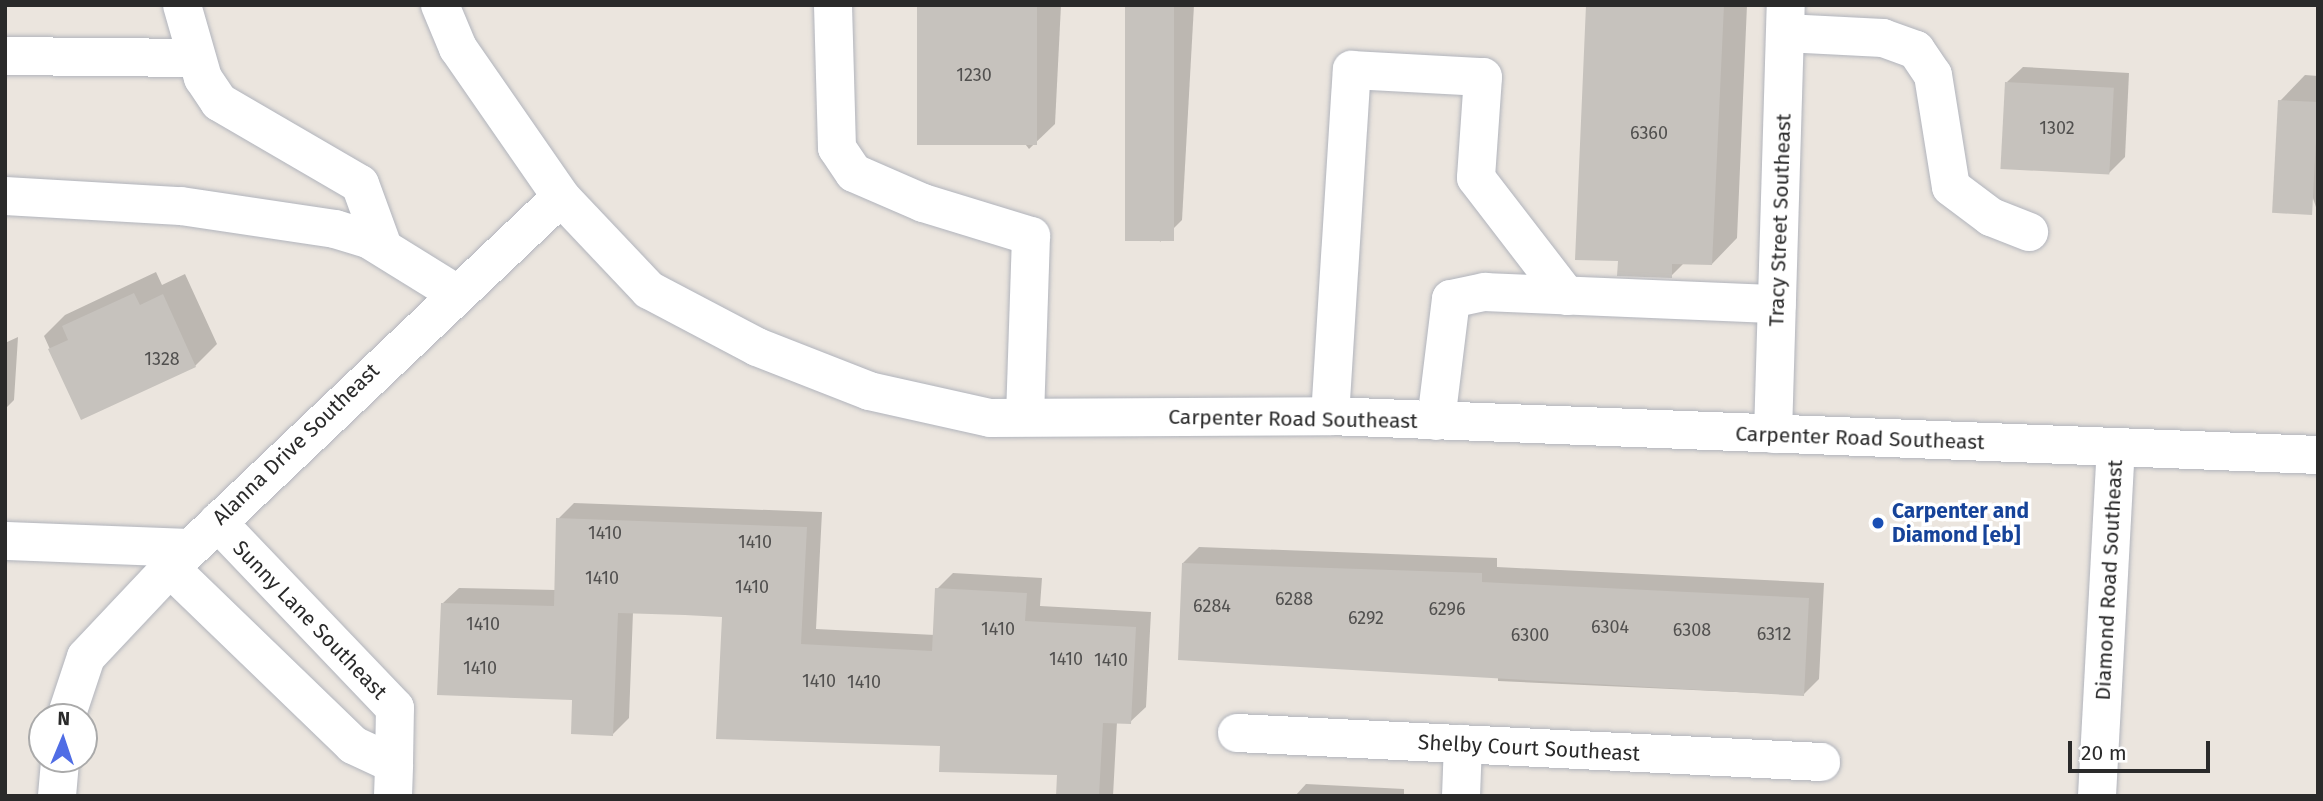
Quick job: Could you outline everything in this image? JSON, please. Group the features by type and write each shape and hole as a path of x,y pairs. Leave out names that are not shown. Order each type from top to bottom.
{"street":[{"name":"Carpenter Road Southeast","path":"440,5 458,48 561,197 649,290 757,347 869,391 990,418 1330,416 2318,455"},
{"path":"833,5 837,148 854,173 922,203 1031,236 1025,417"},
{"path":"1786,19 1884,38 1916,50 1933,75 1951,187 1991,217 2029,232"},
{"name":"Tracy Street Southeast","path":"1773,434 1786,19"},
{"path":"5,56 188,24 219,102 360,184 383,247"},
{"path":"1330,416 1352,70 1483,77 1476,178 1567,296"},
{"path":"5,196 263,216 335,229 383,247 454,292"},
{"name":"Alanna Drive Southeast","path":"71,703 86,657 192,546 454,292 561,197"},
{"path":"1436,421 1451,299 1485,292 1777,304"},
{"name":"Diamond Road Southeast","path":"2097,796 2116,448"},
{"path":"5,541 192,546"},
{"name":"Sunny Lane Southeast","path":"192,546 353,745 394,780"},
{"name":"Sunny Lane Southeast","path":"192,546 395,708 394,780"},
{"name":"Shelby Court Southeast","path":"1237,733 1821,762"},
{"path":"1461,796 1463,744"},
{"path":"57,796 59,773"}],"building":[{"path":"917,5 1037,5 1037,145 917,145"},
{"path":"1125,5 1174,5 1174,241 1125,241"},
{"path":"1586,5 1724,5 1712,265 1672,264 1672,278 1617,276 1618,261 1575,260"},
{"path":"2005,82 2114,88 2109,175 2000,169"},
{"path":"2278,100 2318,102 2312,215 2272,213"},
{"path":"134,293 140,305 163,294 196,367 81,420 48,349 68,340 62,326"},
{"path":"556,518 807,527 801,644 932,651 935,588 1027,593 1025,621 1136,627 1131,724 1103,723 1099,796 1056,796 1057,775 939,772 940,746 716,739 722,617 685,615 618,613 613,736 571,734 572,700 437,695 441,603 554,606"},
{"path":"1182,563 1482,573 1482,582 1809,598 1804,696 1178,660"}],"place":[{"name":"Carpenter and Diamond [eb]","path":"1878,523"}]}
